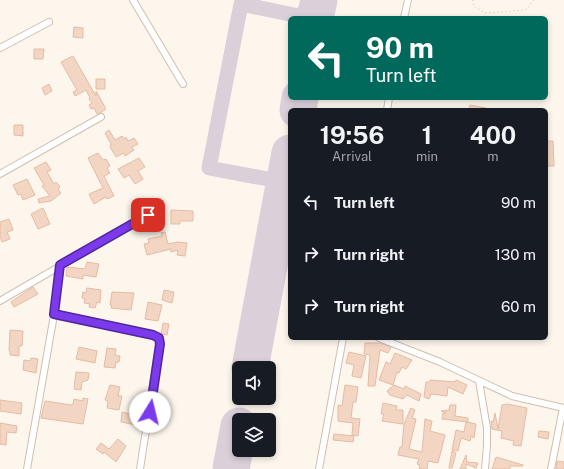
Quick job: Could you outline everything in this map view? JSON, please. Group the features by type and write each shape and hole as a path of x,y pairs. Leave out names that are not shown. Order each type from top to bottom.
{"street":[{"path":"132,0 183,84"},
{"path":"404,16 408,0"},
{"path":"0,48 49,22"},
{"path":"0,174 101,117"},
{"path":"0,301 148,215"},
{"path":"27,469 54,314 60,265"},
{"path":"54,314 153,335 160,340 140,469"},
{"path":"319,469 343,340"},
{"path":"384,340 512,396 564,408 551,469"},
{"path":"479,381 487,428 488,446 485,469"}],"path":[{"path":"473,0 474,7 486,13 526,10 534,0"}],"building":[{"path":"74,27 83,28 83,38 73,37"},
{"path":"34,49 44,49 43,59 34,59"},
{"path":"73,56 96,96 96,91 106,109 100,113 97,114 94,108 91,109 89,105 92,103 86,90 75,96 73,92 77,90 61,62"},
{"path":"96,79 105,79 105,89 96,89"},
{"path":"49,84 52,91 45,95 42,88"},
{"path":"470,105 486,108 469,108"},
{"path":"14,125 23,125 23,136 14,135"},
{"path":"109,130 115,140 122,136 124,139 126,137 128,141 134,138 138,144 132,147 134,150 125,156 124,153 116,157 110,147 111,144 105,133"},
{"path":"548,141 553,141 554,166 548,166"},
{"path":"98,153 103,160 106,159 110,166 107,168 110,173 104,176 114,196 107,199 106,197 94,204 89,194 103,188 88,158"},
{"path":"139,158 145,167 138,171 143,179 135,184 129,175 124,178 118,169"},
{"path":"46,162 51,170 47,172 54,184 56,182 60,187 58,189 61,193 51,201 39,203 38,199 50,196 42,186 44,185 34,168"},
{"path":"27,179 35,195 23,200 21,194 18,195 13,185"},
{"path":"43,208 50,224 38,229 31,214"},
{"path":"171,210 193,211 193,221 180,221 180,224 171,224"},
{"path":"9,219 13,230 7,232 10,239 2,242 0,237 0,222"},
{"path":"165,232 168,244 177,242 187,243 185,256 177,255 178,250 171,252 171,249 147,255 144,244 149,243 148,239 162,236 161,233"},
{"path":"87,262 99,264 96,277 83,275 83,279 66,276 67,267 85,269"},
{"path":"33,287 38,294 14,307 11,302"},
{"path":"87,288 101,290 100,303 97,302 95,308 89,307 90,304 84,303 85,299 82,298 83,292 86,293"},
{"path":"164,290 174,292 172,303 162,300"},
{"path":"112,292 134,293 131,310 111,308"},
{"path":"148,302 162,305 158,321 145,319"},
{"path":"163,323 169,324 167,335 161,334"},
{"path":"10,330 23,331 22,346 19,346 19,356 10,355"},
{"path":"365,343 381,343 391,347 388,353 380,350 375,386 368,386 370,355 364,354"},
{"path":"79,347 97,351 95,363 76,359"},
{"path":"107,348 116,349 115,355 120,356 119,362 116,362 115,368 104,367"},
{"path":"349,352 366,356 361,378 352,376 354,365 346,363"},
{"path":"395,353 412,360 406,369 402,367 399,373 397,372 393,385 379,380 386,362 390,364"},
{"path":"31,358 38,359 36,373 23,370 24,360 30,361"},
{"path":"76,372 89,373 88,380 82,382 81,390 74,389"},
{"path":"430,380 455,382 456,380 467,385 463,394 448,387 447,396 431,394 429,399 424,397 426,382 430,382"},
{"path":"110,385 120,387 118,396 122,396 119,410 107,408 108,401 105,400"},
{"path":"345,385 358,387 356,402 353,402 351,418 360,419 358,436 352,435 353,423 338,421 338,405 342,406"},
{"path":"394,385 404,389 405,386 421,394 419,401 407,395 403,399 390,395 387,391"},
{"path":"83,398 88,399 83,424 41,418 45,401 71,405 73,404 74,399 83,401"},
{"path":"0,400 22,403 21,414 0,411"},
{"path":"383,403 397,406 396,410 403,410 403,424 382,421 384,414 381,414"},
{"path":"507,404 527,408 521,446 513,445 514,441 501,438 502,431 492,429 491,421 493,422 495,413 498,429 502,405"},
{"path":"450,405 456,405 455,416 468,418 468,422 442,419 443,413 446,413 441,411 449,410"},
{"path":"411,408 415,410 412,418 416,419 409,449 422,452 425,419 432,421 430,431 445,435 438,463 428,461 427,469 419,469 420,465 417,464 419,459 398,455 400,447 402,447 404,424"},
{"path":"131,410 138,411 137,415 143,416 141,426 121,422 122,412 130,414"},
{"path":"466,422 476,424 474,438 471,436 470,441 461,438 458,451 452,450 456,430 464,432"},
{"path":"0,423 17,426 16,433 7,432 6,445 0,444"},
{"path":"539,431 549,432 548,439 538,437"},
{"path":"334,434 354,436 353,442 333,440"},
{"path":"118,439 126,446 116,462 104,452 103,454 96,449 101,443 109,449"},
{"path":"452,451 456,453 452,468 449,468"},
{"path":"466,455 467,462 478,463 476,468 466,464 466,469 460,469"},
{"path":"496,457 523,466 510,466 510,469 492,469"},
{"path":"557,461 564,462 564,469 556,469"}],"taxiway":[{"path":"279,174 268,179 209,168 241,4 299,16 309,9"}],"runway":[{"path":"315,16 319,0"},
{"path":"298,108 300,100"},
{"path":"251,361 288,164"},
{"path":"231,469 233,457"}],"route":[{"path":"148,215 60,265 54,314 107,324 157,336 159,338 160,344 150,412"}]}
